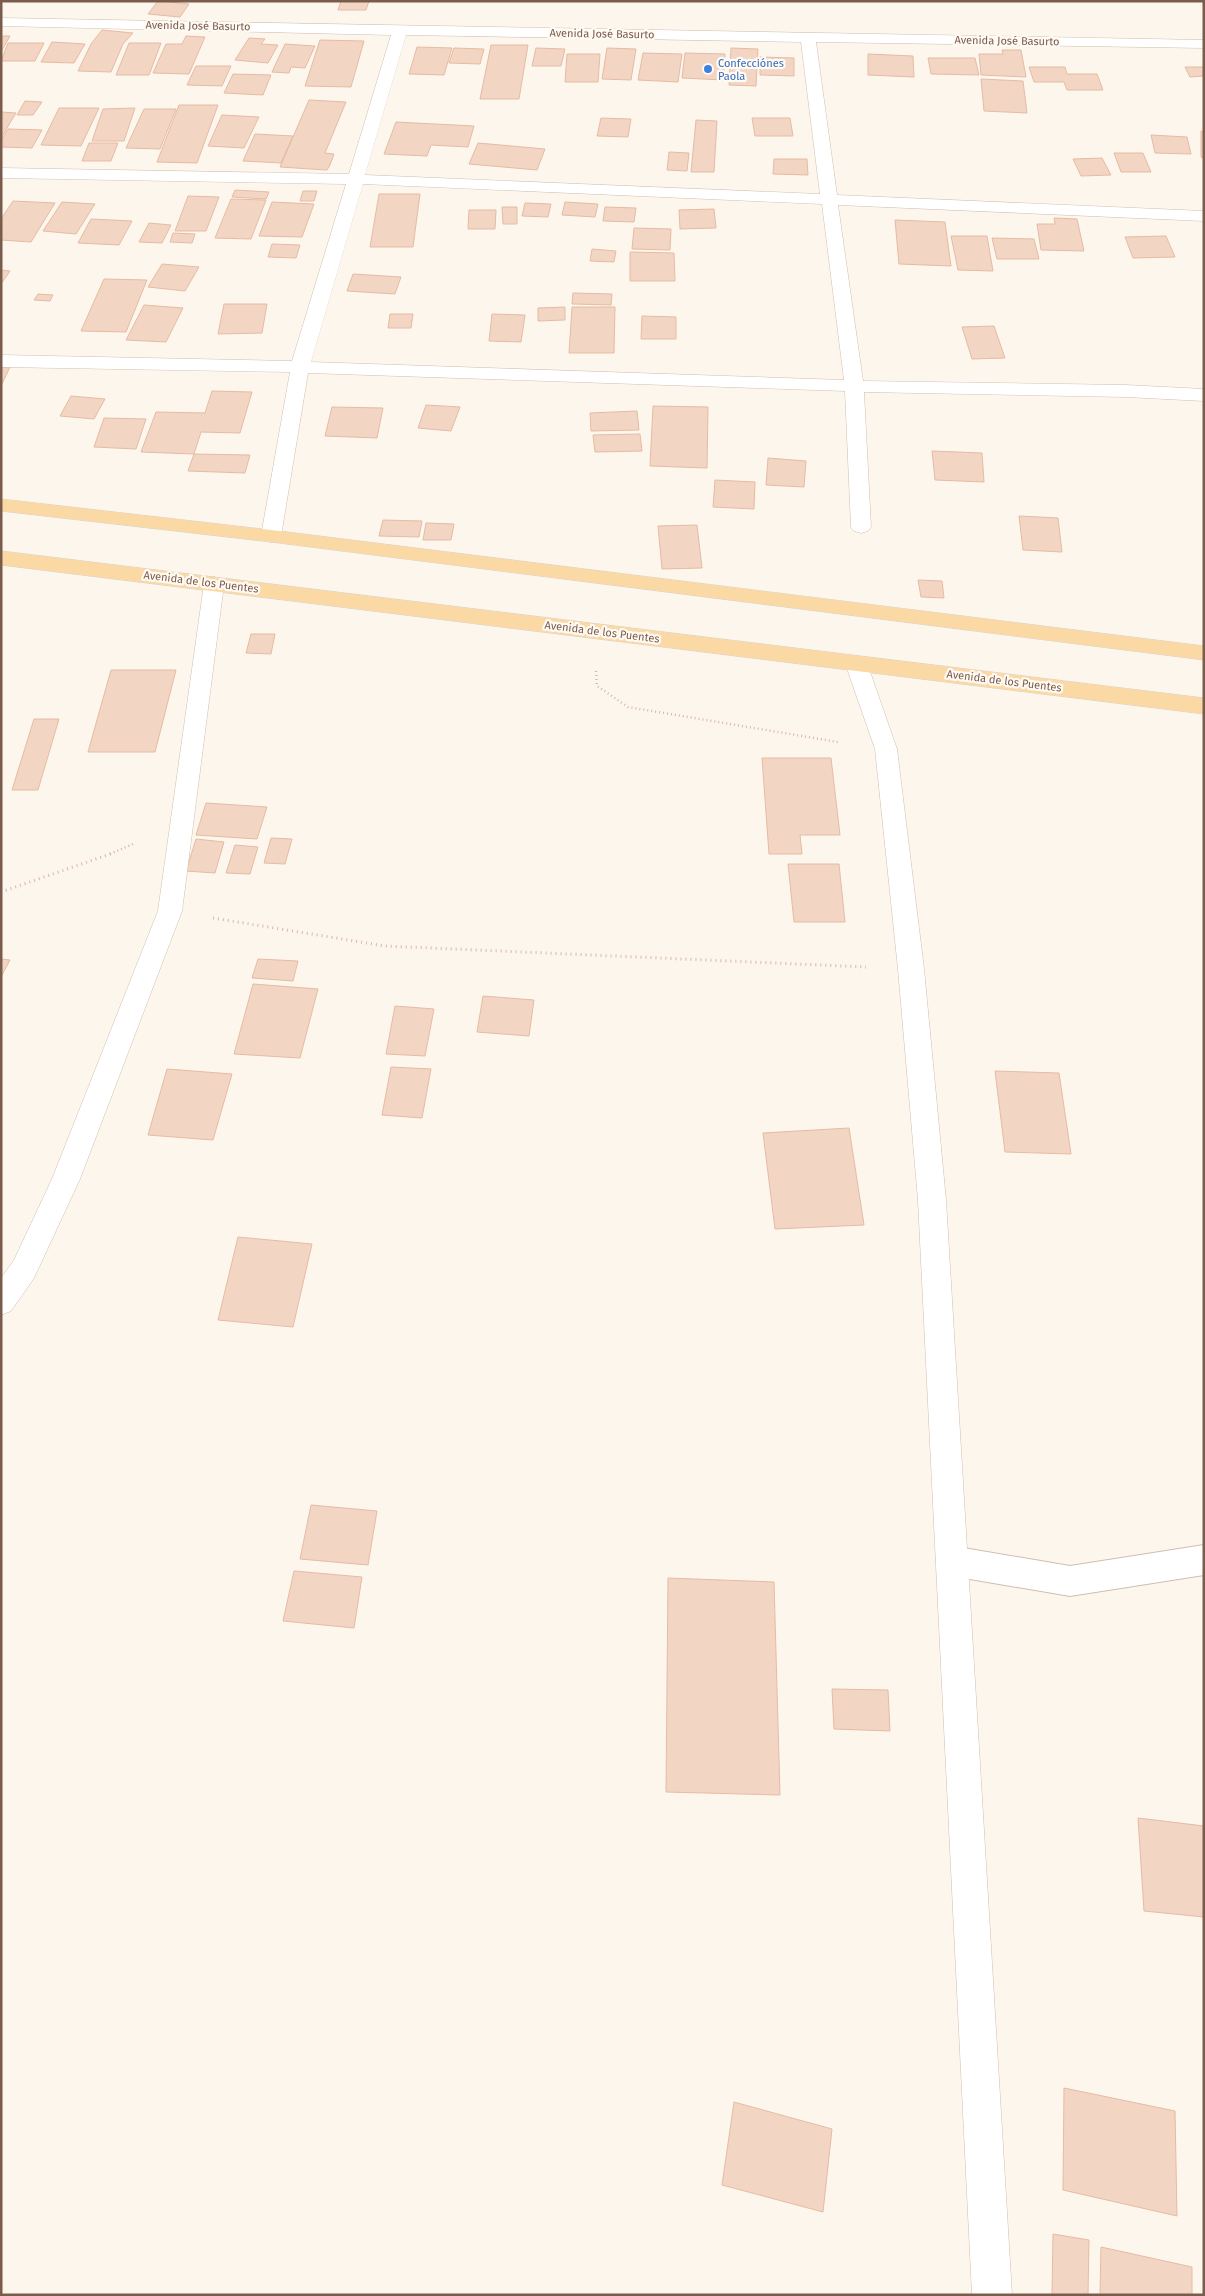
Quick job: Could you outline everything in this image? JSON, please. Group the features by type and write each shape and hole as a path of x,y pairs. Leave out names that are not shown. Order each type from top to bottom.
{"main road":[{"path":"1,505 271,536 1204,653"},
{"name":"Avenida de los Puentes","path":"1,558 1204,706"}],"street":[{"name":"Avenida José Basurto","path":"1,22 400,31 1204,44"},
{"path":"271,536 300,367 400,31"},
{"path":"808,38 831,200 854,386 861,528"},
{"path":"1,173 355,179 1204,216"},
{"path":"1,361 300,367 854,386 1126,391 1204,395"},
{"path":"1,1302 24,1268 66,1179 170,911 180,824 214,584"},
{"path":"856,663 886,749 911,969 932,1200 992,2295"}],"lane":[{"path":"952,1561 1070,1581 1204,1560"}],"path":[{"path":"593,631 597,686 628,707 886,749"},
{"path":"1,892 95,861 180,824"},
{"path":"170,911 385,946 911,969"}],"building":[{"path":"158,1 189,4 180,17 148,14"},
{"path":"341,1 369,1 366,10 338,10"},
{"path":"102,30 133,33 123,44 111,72 78,71 91,44"},
{"path":"1,36 10,36 1,52"},
{"path":"186,36 205,37 189,74 153,73 166,44 182,44"},
{"path":"249,38 265,39 261,44 278,45 268,63 235,60"},
{"path":"320,40 364,41 351,87 305,86"},
{"path":"52,42 85,44 74,63 41,62"},
{"path":"8,43 44,43 35,61 1,61"},
{"path":"129,43 161,43 149,75 116,75"},
{"path":"285,44 315,46 305,68 291,67 289,73 272,72"},
{"path":"491,45 528,45 519,99 480,99"},
{"path":"417,47 452,48 444,75 409,74"},
{"path":"454,48 484,49 480,64 449,63"},
{"path":"536,48 565,49 561,66 532,66"},
{"path":"607,48 636,49 631,80 602,79"},
{"path":"731,48 758,49 756,86 729,85"},
{"path":"1002,50 1021,50 1026,77 981,75 979,54 1003,54"},
{"path":"643,53 682,54 678,82 638,80"},
{"path":"685,53 725,54 723,80 682,78"},
{"path":"567,54 600,54 598,82 565,82"},
{"path":"868,54 913,56 914,77 868,75"},
{"path":"760,57 794,58 794,76 760,75"},
{"path":"928,58 975,58 979,75 931,74"},
{"path":"196,66 231,66 222,86 187,85"},
{"path":"1029,67 1065,67 1067,74 1097,74 1103,90 1067,90 1064,82 1034,82"},
{"path":"1185,67 1204,67 1204,76 1190,77"},
{"path":"233,74 271,75 263,95 224,93"},
{"path":"981,79 1023,81 1027,113 984,111"},
{"path":"309,100 346,102 325,153 334,154 330,165 327,170 280,167"},
{"path":"25,101 42,102 33,115 17,115"},
{"path":"179,105 218,105 197,163 157,162"},
{"path":"59,108 99,108 81,146 41,145"},
{"path":"135,108 124,141 92,141 103,109"},
{"path":"144,109 176,109 160,149 126,148"},
{"path":"1,112 16,113 1,138"},
{"path":"222,115 259,117 244,148 208,146"},
{"path":"601,118 631,119 628,137 597,136"},
{"path":"752,118 790,118 793,136 755,136"},
{"path":"696,120 717,121 714,172 691,172"},
{"path":"396,122 474,126 468,147 431,145 427,156 384,154"},
{"path":"8,129 42,130 32,148 1,147 1,141"},
{"path":"1201,131 1204,132 1204,158 1201,157"},
{"path":"255,134 293,136 281,163 243,161"},
{"path":"1151,135 1187,137 1191,154 1155,153"},
{"path":"89,143 118,143 111,161 82,161"},
{"path":"478,143 545,149 537,170 469,164"},
{"path":"669,152 689,153 687,171 667,170"},
{"path":"1114,153 1143,153 1151,172 1121,172"},
{"path":"1102,158 1111,175 1081,176 1073,159"},
{"path":"774,159 807,159 808,175 773,174"},
{"path":"235,190 269,192 266,199 232,197"},
{"path":"303,191 317,191 314,201 300,201"},
{"path":"379,194 420,194 413,247 370,247"},
{"path":"188,196 219,197 206,231 175,231"},
{"path":"231,199 266,200 251,239 215,238"},
{"path":"13,201 55,203 31,242 1,240 1,219"},
{"path":"62,202 95,204 76,234 43,231"},
{"path":"272,202 314,204 302,237 259,236"},
{"path":"565,202 598,204 595,217 562,215"},
{"path":"525,203 551,204 548,217 522,216"},
{"path":"502,207 517,207 517,224 503,224"},
{"path":"605,207 636,208 634,222 603,221"},
{"path":"714,209 716,228 680,229 679,210"},
{"path":"469,210 496,210 495,229 468,229"},
{"path":"1054,218 1077,219 1084,251 1041,250 1037,224 1055,224"},
{"path":"91,219 132,221 119,245 78,243"},
{"path":"895,220 945,222 951,266 899,264"},
{"path":"149,223 171,225 162,243 139,242"},
{"path":"634,228 671,229 670,250 632,249"},
{"path":"173,233 195,234 192,243 170,242"},
{"path":"951,236 987,236 993,271 958,270"},
{"path":"1166,236 1175,257 1133,258 1125,237"},
{"path":"992,238 1034,239 1039,259 997,259"},
{"path":"272,244 300,245 296,258 268,257"},
{"path":"592,249 616,251 614,262 590,261"},
{"path":"630,252 674,253 675,281 630,281"},
{"path":"162,264 199,267 185,291 148,287"},
{"path":"1,270 10,271 1,284"},
{"path":"353,274 401,277 395,294 347,291"},
{"path":"104,279 147,280 126,332 81,331"},
{"path":"573,293 612,294 611,305 572,304"},
{"path":"38,294 53,295 50,301 34,300"},
{"path":"224,304 267,304 262,333 218,334"},
{"path":"144,305 183,308 166,342 126,340"},
{"path":"565,307 565,320 538,321 538,308"},
{"path":"572,307 615,307 614,353 569,353"},
{"path":"390,314 413,314 411,328 388,328"},
{"path":"492,314 525,315 521,342 489,341"},
{"path":"642,316 676,317 676,339 641,339"},
{"path":"994,326 1005,358 972,359 962,327"},
{"path":"1,367 10,367 1,386"},
{"path":"212,391 252,392 240,433 201,432 194,454 141,452 156,412 205,413"},
{"path":"71,396 105,399 94,419 60,416"},
{"path":"426,405 460,407 451,431 418,428"},
{"path":"653,406 708,407 707,468 650,466"},
{"path":"332,407 383,408 377,438 325,436"},
{"path":"637,411 639,430 591,431 590,413"},
{"path":"104,418 146,419 136,449 94,447"},
{"path":"640,434 642,451 595,452 593,435"},
{"path":"932,451 982,453 984,482 935,480"},
{"path":"194,454 250,455 245,473 188,471"},
{"path":"768,458 806,461 804,487 766,485"},
{"path":"715,480 755,482 754,509 713,507"},
{"path":"1019,516 1058,518 1062,552 1023,550"},
{"path":"383,520 422,521 419,537 379,536"},
{"path":"426,523 454,524 451,540 423,540"},
{"path":"697,525 702,568 662,569 658,526"},
{"path":"918,580 942,581 944,598 921,597"},
{"path":"251,634 275,634 271,654 246,653"},
{"path":"111,670 176,670 155,752 88,752"},
{"path":"34,719 59,719 38,790 12,790"},
{"path":"762,758 831,758 840,835 800,835 802,854 769,854"},
{"path":"206,803 267,807 257,839 196,835"},
{"path":"271,838 292,839 285,864 264,863"},
{"path":"196,839 224,842 215,873 186,871"},
{"path":"235,845 258,847 250,874 226,873"},
{"path":"788,864 839,864 845,922 794,922"},
{"path":"1,959 10,960 1,977"},
{"path":"258,959 298,961 293,981 252,978"},
{"path":"253,984 318,989 300,1058 234,1054"},
{"path":"483,996 534,1000 529,1036 477,1032"},
{"path":"395,1006 434,1009 425,1056 386,1054"},
{"path":"391,1067 431,1069 422,1118 382,1115"},
{"path":"167,1069 232,1074 213,1140 148,1135"},
{"path":"995,1071 1059,1073 1071,1154 1005,1152"},
{"path":"849,1128 864,1225 775,1229 763,1133"},
{"path":"238,1237 312,1244 293,1327 218,1320"},
{"path":"311,1505 377,1511 368,1565 300,1559"},
{"path":"294,1571 362,1577 354,1628 283,1621"},
{"path":"668,1578 774,1582 780,1795 666,1792"},
{"path":"832,1689 888,1690 890,1731 834,1729"},
{"path":"1138,1818 1204,1826 1204,1917 1144,1911"},
{"path":"1064,2088 1175,2111 1177,2216 1063,2190"},
{"path":"734,2102 832,2129 823,2212 722,2185"},
{"path":"1053,2234 1089,2240 1088,2295 1052,2295"},
{"path":"1101,2247 1192,2267 1192,2295 1100,2295"}],"place":[{"name":"Confecciónes Paola","path":"708,69"}]}
